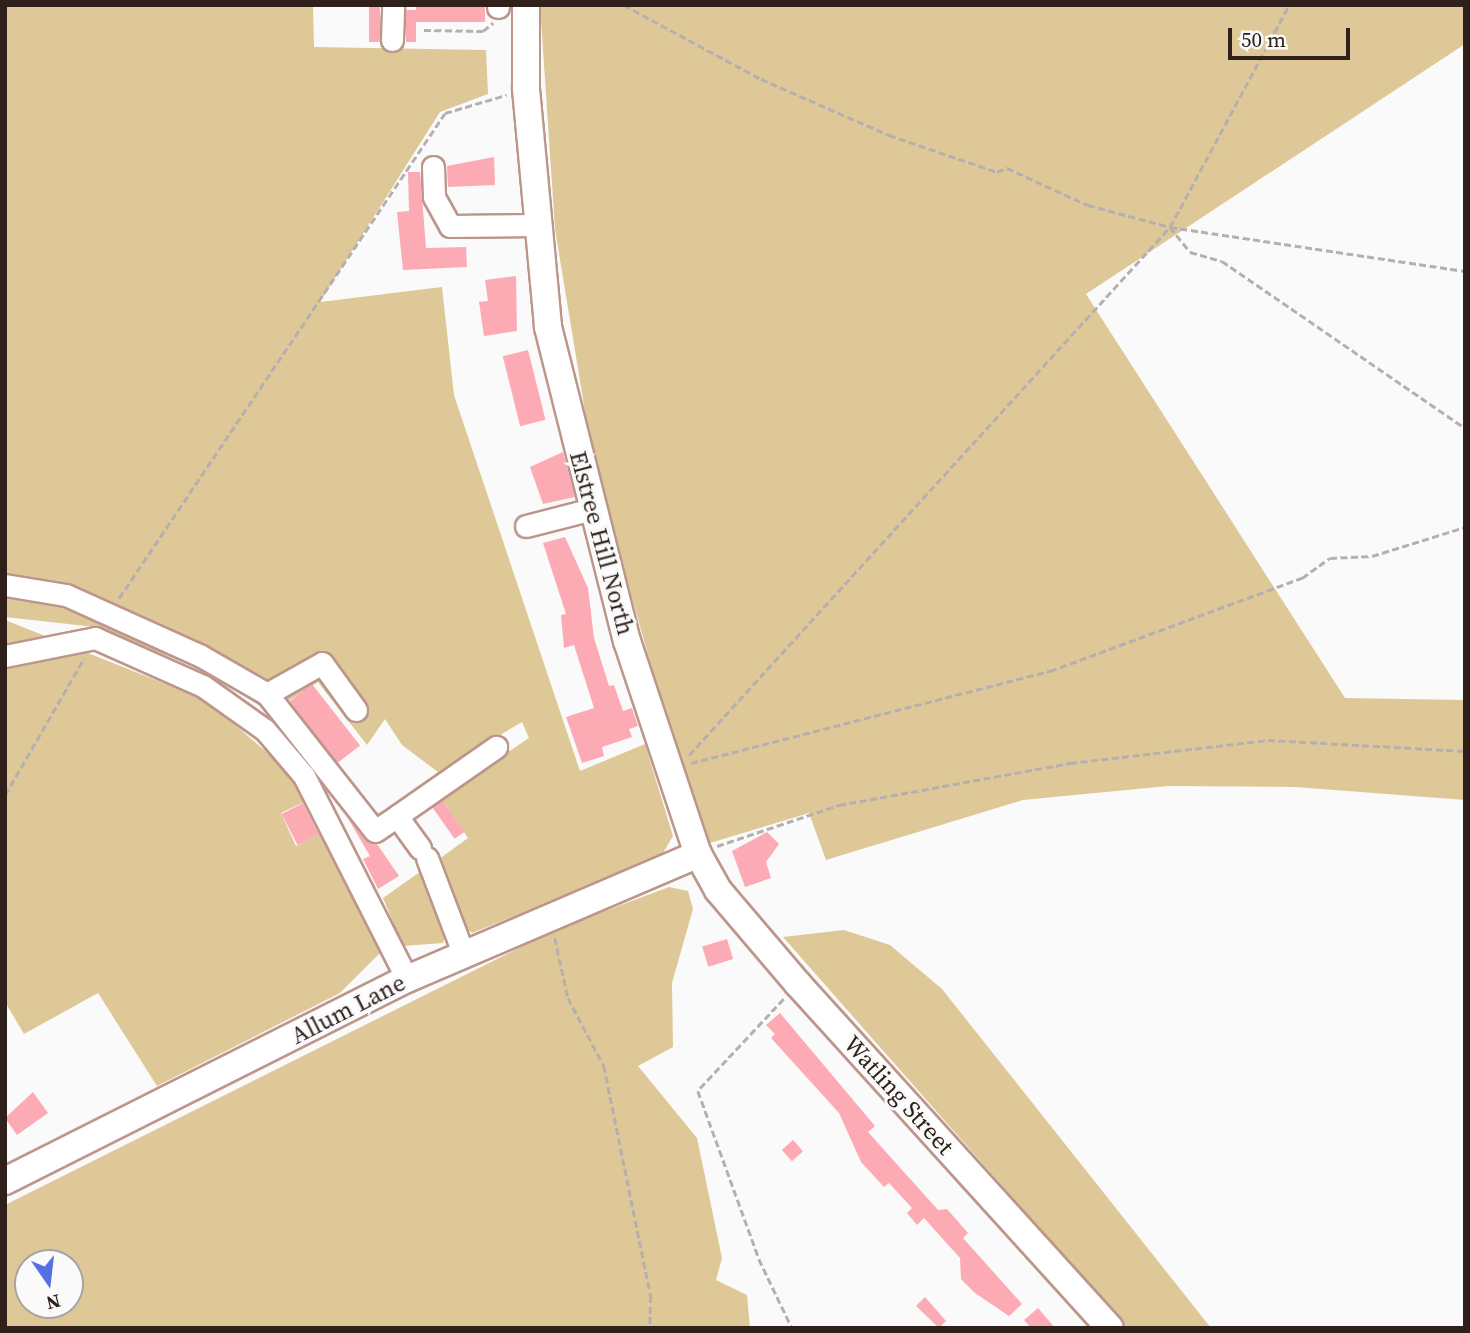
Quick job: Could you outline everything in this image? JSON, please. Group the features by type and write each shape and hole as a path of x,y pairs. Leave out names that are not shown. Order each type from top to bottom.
{"main road":[{"name":"Elstree Hill North","path":"526,5 537,225 548,327 592,509 631,654 698,854"},
{"name":"Allum Lane","path":"5,1181 407,979 698,854"},
{"name":"Watling Street","path":"698,854 719,890 798,984 1110,1328"}],"street":[{"path":"392,40 393,5"},
{"path":"433,167 434,197 450,226 537,225"},
{"path":"526,526 592,509"},
{"path":"5,585 66,595 201,656 267,694 375,831 496,747"},
{"path":"5,656 95,638 202,686 265,730 304,776 407,979"},
{"path":"267,694 322,663 356,710"},
{"path":"397,816 424,853 463,953"}],"path":[{"path":"624,5 761,79 889,135 997,172 1007,167 1088,205 1170,227 1465,271"},
{"path":"1289,5 1170,227 680,765 1050,671 1301,578 1330,558 1372,556 1465,527"},
{"path":"424,30 483,31 498,6"},
{"path":"108,616 445,113 518,92"},
{"path":"1170,227 1189,252 1222,261 1465,428"},
{"path":"5,795 95,638"},
{"path":"698,854 839,805 1070,763 1268,740 1465,751"},
{"path":"554,933 568,998 604,1066 651,1296 650,1328"},
{"path":"792,1328 759,1259 698,1091 798,984"}],"shaded area":[{"path":"5,5 313,5 314,47 486,50 488,94 440,112 320,302 442,287 454,395 580,771 645,744 673,836 660,858 472,933 457,922 435,862 468,838 440,797 529,738 522,722 438,772 402,745 385,719 367,745 318,682 270,713 213,674 95,627 5,617"},
{"path":"540,5 1465,5 1465,44 1086,294 1345,698 1465,700 1465,800 1295,787 1168,786 1023,800 826,860 809,813 710,843 654,676 593,460 555,229"},
{"path":"5,620 206,700 278,762 306,801 281,813 296,846 322,832 381,952 340,993 157,1086 98,993 24,1034 5,1002"},
{"path":"427,867 448,925 443,943 403,946 383,898"},
{"path":"669,887 688,891 693,909 672,983 673,1047 638,1066 697,1138 722,1258 716,1280 747,1295 750,1328 5,1328 5,1205 557,929"},
{"path":"844,930 890,945 942,989 1211,1328 1127,1328 783,937"}],"building":[{"path":"369,5 380,5 380,42 369,42"},
{"path":"416,5 485,5 485,22 416,22"},
{"path":"406,10 416,10 416,42 406,42"},
{"path":"494,157 495,185 448,187 447,166"},
{"path":"408,172 420,172 426,248 466,247 467,267 403,270 397,212 409,211"},
{"path":"516,276 517,331 484,336 479,302 488,301 485,280"},
{"path":"528,350 545,420 520,426 503,356"},
{"path":"563,452 575,497 543,504 530,467"},
{"path":"565,537 588,588 594,638 609,686 614,685 623,711 632,708 638,726 629,729 632,737 602,747 604,756 582,763 566,717 594,708 574,645 564,648 561,615 566,614 543,543"},
{"path":"312,684 360,745 337,763 289,702"},
{"path":"442,800 464,832 455,839 432,807"},
{"path":"303,803 319,834 298,845 282,814"},
{"path":"346,815 365,840 377,844 399,876 378,889 363,859 370,856"},
{"path":"767,832 779,844 766,862 771,878 745,887 732,851"},
{"path":"727,939 733,959 708,967 702,947"},
{"path":"780,1013 875,1126 868,1132 938,1210 947,1209 968,1233 963,1238 1022,1304 1009,1316 975,1293 961,1279 960,1258 924,1218 917,1225 907,1213 912,1208 889,1183 884,1187 861,1162 839,1113 771,1038 775,1034 766,1025"},
{"path":"33,1092 48,1113 17,1135 5,1118"},
{"path":"793,1140 803,1151 792,1161 782,1150"},
{"path":"925,1297 946,1321 939,1328 916,1306"},
{"path":"1038,1308 1055,1328 1031,1328 1024,1320"}]}
